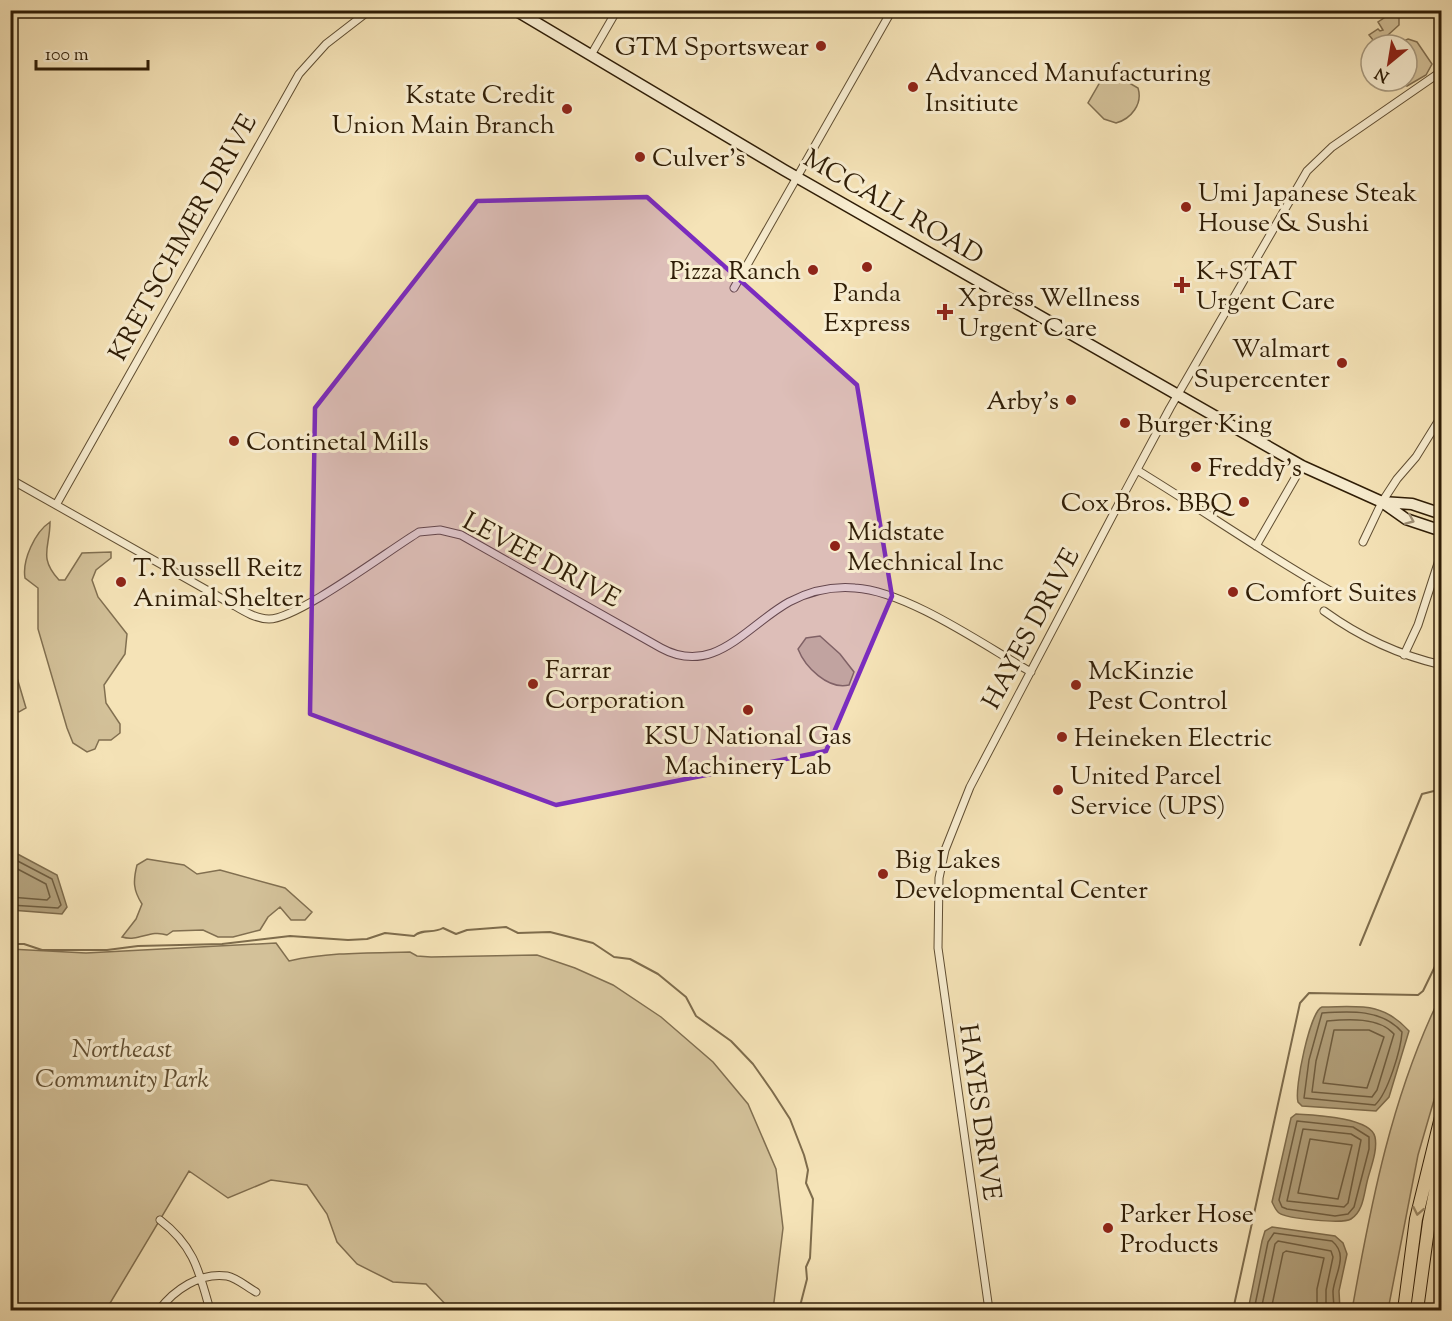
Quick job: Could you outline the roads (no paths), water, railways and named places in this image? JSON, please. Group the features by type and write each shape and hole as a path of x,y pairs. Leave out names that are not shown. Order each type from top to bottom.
{"highway":[{"path":"1404,1311 1416,1219 1442,1113"},
{"path":"1417,1311 1429,1221 1442,1158"}],"main road":[{"name":"MCCALL ROAD","path":"515,10 798,177 1302,466 1382,502 1406,519 1442,531"},
{"name":"MCCALL ROAD","path":"1382,502 1412,504 1442,514"}],"street":[{"name":"KRETSCHMER DRIVE","path":"56,505 238,178 299,74 326,44 370,10"},
{"path":"591,54 617,10"},
{"path":"734,288 892,10"},
{"name":"HAYES DRIVE","path":"989,1311 938,948 939,878 950,834 966,795 1178,394 1308,171 1332,147 1442,71"},
{"path":"1363,542 1396,478 1416,457 1442,415"},
{"path":"1256,546 1302,466"},
{"path":"1137,470 1268,555 1334,593"},
{"name":"LEVEE DRIVE","path":"10,479 255,617 268,620 297,611 419,532 440,530 461,535 639,636 680,656 712,655 789,603 817,590 856,588 882,592 909,603 1031,672"},
{"path":"1404,655 1418,625 1442,551"},
{"path":"1324,612 1348,628 1404,655 1442,665"},
{"path":"160,1220 177,1232 190,1249 202,1280 210,1311"},
{"path":"159,1311 177,1289 202,1280 228,1276 256,1292"}],"water":[{"path":"10,850 57,875 67,907 62,914 11,910"},
{"path":"1322,1007 1358,1007 1379,1010 1399,1021 1409,1031 1389,1097 1376,1111 1302,1106 1298,1102 1298,1082 1308,1035 1317,1012"},
{"path":"1296,1114 1353,1121 1371,1130 1375,1137 1375,1154 1362,1202 1358,1212 1351,1219 1327,1221 1304,1219 1279,1213 1274,1207 1272,1202 1291,1118"},
{"path":"1272,1227 1335,1236 1343,1243 1347,1254 1339,1291 1340,1310 1248,1310 1262,1241 1265,1231"}],"waterway":[{"path":"1360,945 1422,794 1442,789"},
{"path":"10,944 24,944 42,950 107,950 138,946 222,944 290,936 348,940 367,939 385,933 414,936 421,932 443,928 456,934 467,930 506,927 518,933 550,932 593,943 614,957 630,959 658,974 686,997 696,1016 731,1041 753,1064 790,1119 804,1155 808,1170 806,1183 813,1199 810,1258 806,1267 807,1279 799,1310"},
{"path":"1233,1310 1300,1003 1309,993 1418,995 1423,991 1442,952"}],"place":[{"name":"GTM Sportswear","path":"821,46"},
{"name":"Advanced Manufacturing Insitiute","path":"913,87"},
{"name":"Kstate Credit Union Main Branch","path":"567,109"},
{"name":"Culver's","path":"640,157"},
{"name":"Umi Japanese Steak House & Sushi","path":"1186,207"},
{"name":"Panda Express","path":"867,267"},
{"name":"Pizza Ranch","path":"813,270"},
{"name":"K+STAT Urgent Care","path":"1182,285"},
{"name":"Xpress Wellness Urgent Care","path":"945,312"},
{"name":"Walmart Supercenter","path":"1342,363"},
{"name":"Arby's","path":"1071,400"},
{"name":"Burger King","path":"1125,423"},
{"name":"Continetal Mills","path":"234,441"},
{"name":"Freddy's","path":"1196,467"},
{"name":"Cox Bros. BBQ","path":"1244,502"},
{"name":"Midstate Mechnical Inc","path":"835,546"},
{"name":"T. Russell Reitz Animal Shelter","path":"121,582"},
{"name":"Comfort Suites","path":"1233,592"},
{"name":"Farrar Corporation","path":"533,684"},
{"name":"McKinzie Pest Control","path":"1076,685"},
{"name":"KSU National Gas Machinery Lab","path":"748,710"},
{"name":"Heineken Electric","path":"1062,737"},
{"name":"United Parcel Service (UPS)","path":"1058,790"},
{"name":"Big Lakes Developmental Center","path":"883,874"},
{"name":"Parker Hose Products","path":"1108,1228"}],"park label":[{"name":"Northeast Community Park","path":"122,1063"}]}
